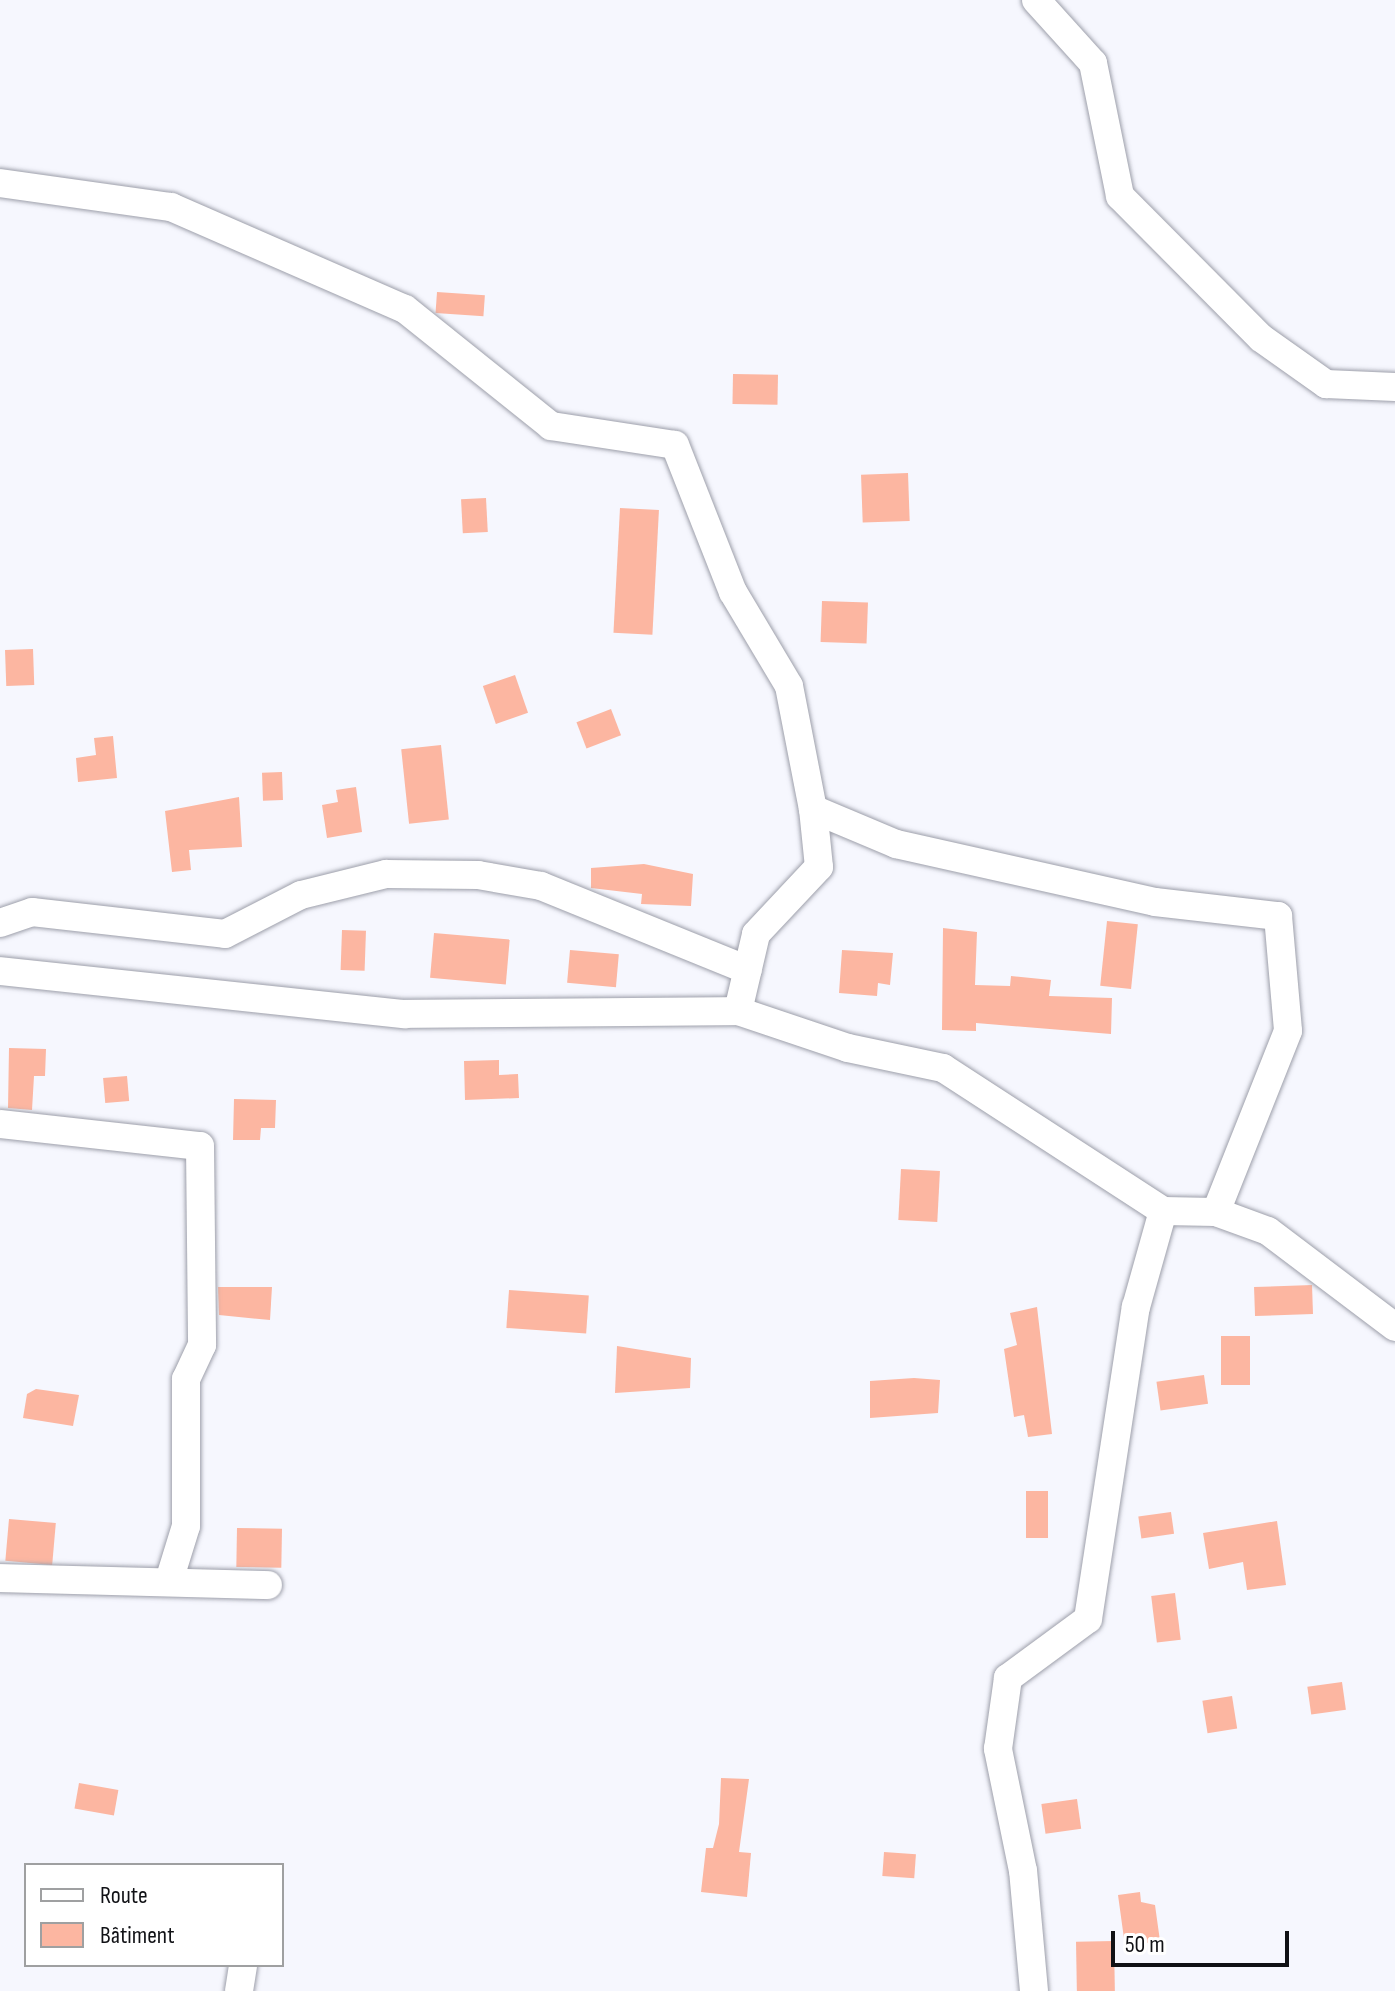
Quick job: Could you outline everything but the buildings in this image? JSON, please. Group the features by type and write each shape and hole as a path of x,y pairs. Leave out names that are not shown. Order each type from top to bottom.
{"street":[{"path":"1036,0 1093,63 1120,196 1129,206 1261,338 1326,384 1395,387"},
{"path":"0,183 171,207 405,309 551,426 675,445 733,592 789,686 813,809 819,867 756,934 738,1011"},
{"path":"813,809 896,844 1155,902 1278,916 1288,1031 1216,1212"},
{"path":"0,923 32,912 225,934 301,895 386,874 478,875 541,886 748,970"},
{"path":"0,971 405,1014 738,1011 848,1048 943,1068 1163,1211 1216,1212 1268,1231 1395,1327"},
{"path":"0,1124 200,1146 202,1345 186,1379 186,1526 169,1581"},
{"path":"1034,1991 1023,1871 998,1749 1008,1678 1088,1619 1121,1443 1136,1307 1163,1211"},
{"path":"0,1578 268,1585"},
{"path":"239,1991 243,1967"}]}
